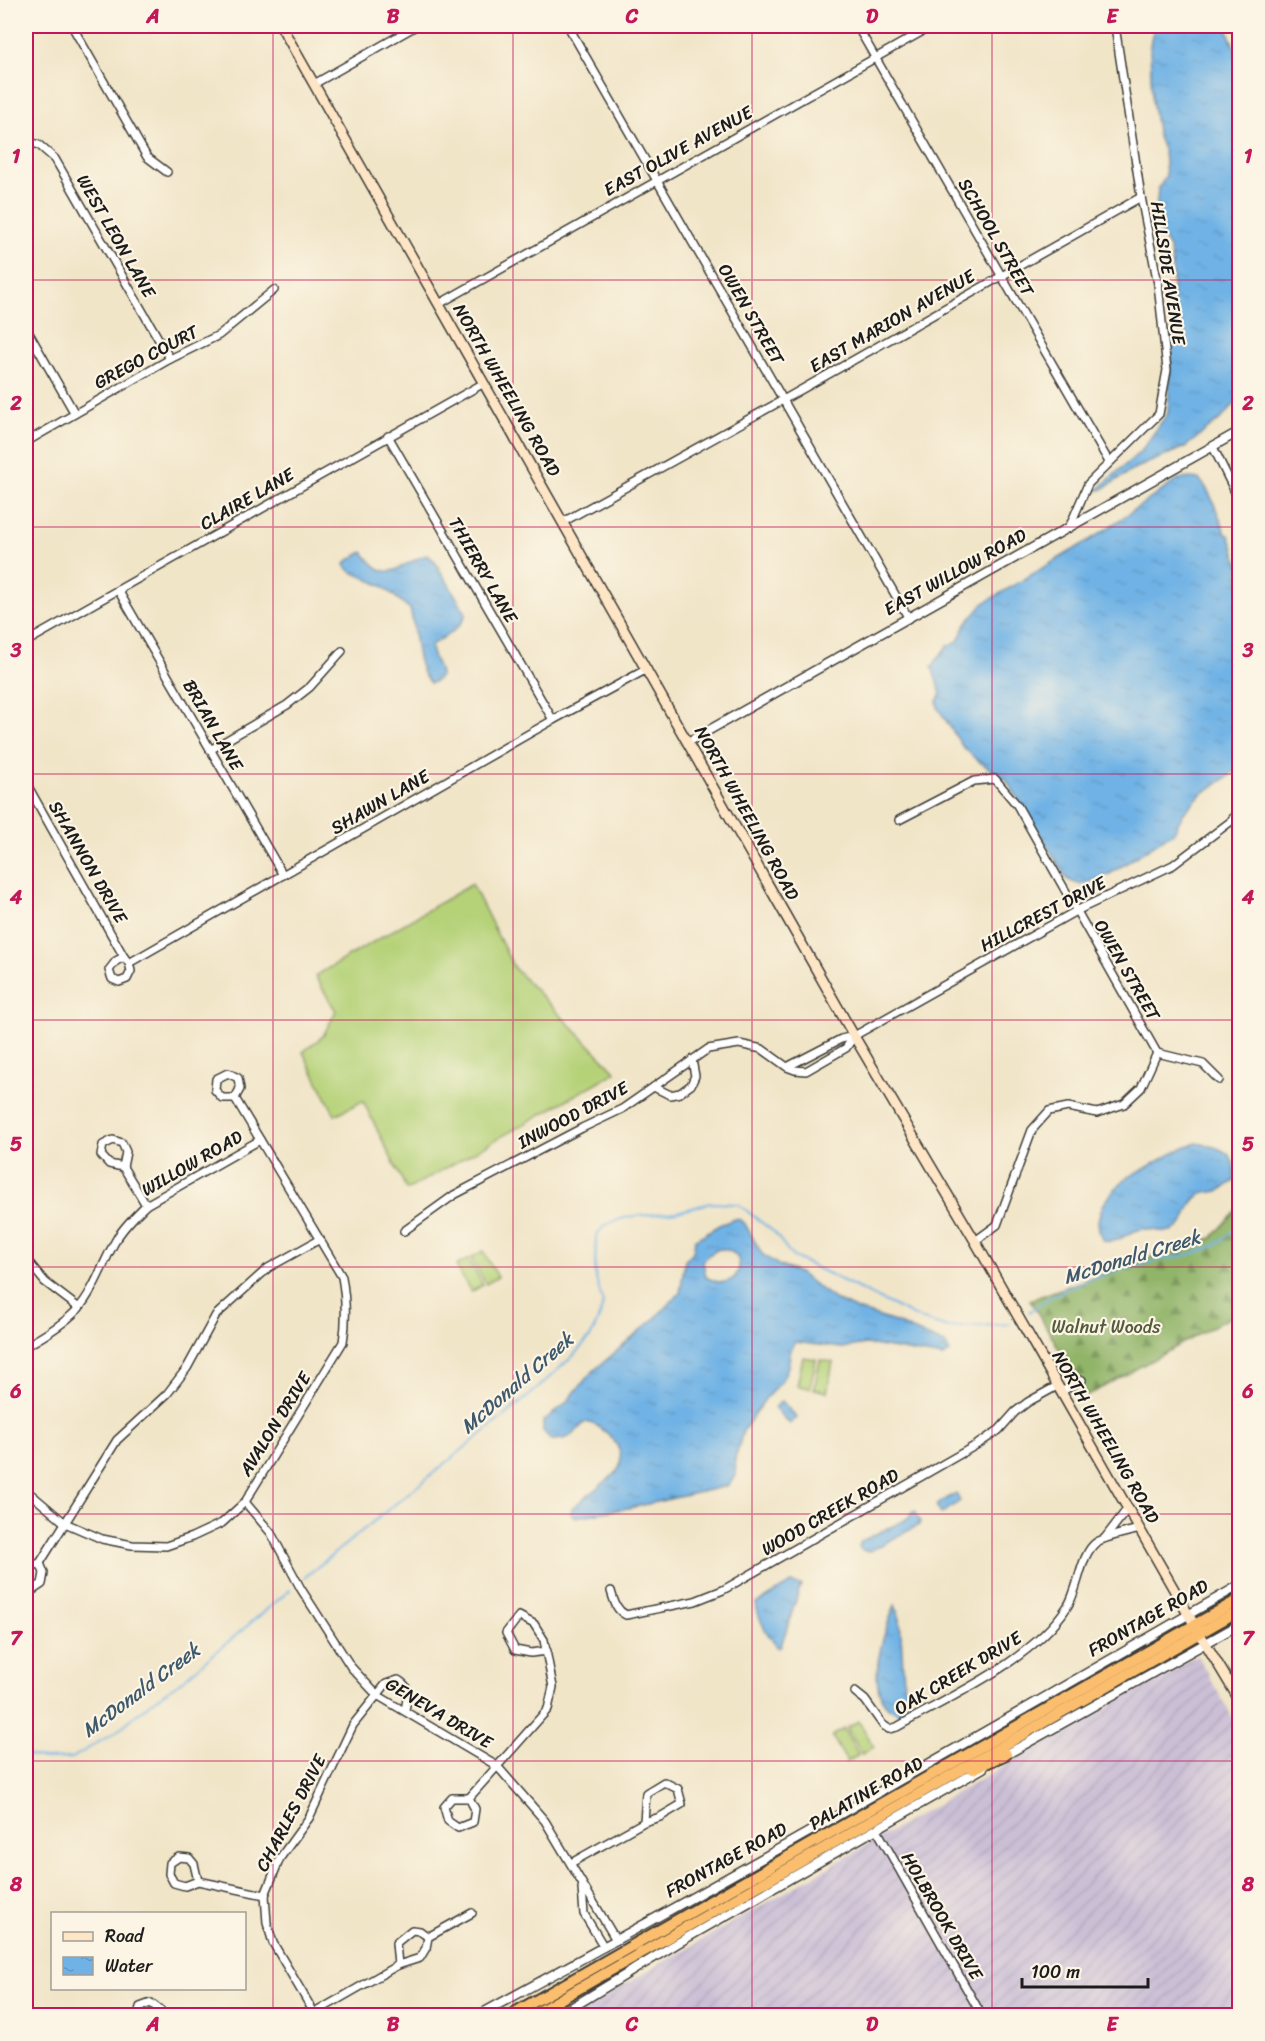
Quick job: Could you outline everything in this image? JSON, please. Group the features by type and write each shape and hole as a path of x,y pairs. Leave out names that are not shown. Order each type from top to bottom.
{"highway":[{"name":"PALATINE ROAD","path":"531,2016 913,1797 1197,1629 1239,1599"},
{"name":"PALATINE ROAD","path":"509,2016 1197,1629 1239,1610"},
{"path":"913,1797 1006,1755"}],"main road":[{"name":"NORTH WHEELING ROAD","path":"281,26 854,1036 975,1241 1239,1701"}],"street":[{"path":"72,26 147,157 167,172"},
{"path":"314,84 416,26"},
{"name":"OWEN STREET","path":"568,26 908,616"},
{"name":"SCHOOL STREET","path":"857,26 1109,462"},
{"name":"EAST OLIVE AVENUE","path":"439,304 933,26"},
{"name":"HILLSIDE AVENUE","path":"1068,528 1088,484 1159,414 1167,370 1158,284 1141,197 1115,26"},
{"name":"WEST LEON LANE","path":"26,141 39,145 55,159 170,359"},
{"name":"EAST MARION AVENUE","path":"563,522 1141,197"},
{"name":"GREGO COURT","path":"26,442 74,412 219,335 274,290"},
{"path":"26,328 74,412"},
{"name":"CLAIRE LANE","path":"26,642 484,383"},
{"name":"EAST WILLOW ROAD","path":"688,742 1239,431"},
{"name":"THIERRY LANE","path":"388,436 553,720"},
{"path":"1213,447 1239,502"},
{"name":"BRIAN LANE","path":"118,590 283,875"},
{"path":"210,750 287,705 310,687 342,651"},
{"name":"SHAWN LANE","path":"126,960 283,875 646,669"},
{"name":"OWEN STREET","path":"898,820 974,781 995,779 1017,805 1157,1053"},
{"name":"SHANNON DRIVE","path":"26,783 126,960"},
{"name":"HILLCREST DRIVE","path":"854,1036 1076,911 1173,865 1230,822 1239,809"},
{"name":"INWOOD DRIVE","path":"404,1231 454,1195 622,1109 708,1049 739,1044 762,1049 795,1070 806,1071 846,1048 854,1036"},
{"path":"975,1241 998,1226 1032,1130 1049,1112 1068,1107 1097,1113 1124,1104 1141,1088 1157,1053 1203,1064 1219,1080"},
{"path":"654,1087 670,1095 680,1093 691,1084 694,1076 692,1060"},
{"name":"AVALON DRIVE","path":"26,1490 65,1523 102,1539 132,1545 166,1546 222,1523 245,1502 343,1342 347,1320 342,1277 235,1098"},
{"name":"WILLOW ROAD","path":"26,1346 62,1323 79,1308 116,1239 130,1220 146,1205 260,1140"},
{"path":"123,1167 146,1205"},
{"path":"26,1568 40,1563 117,1440 167,1394 187,1368 216,1315 268,1268 320,1239"},
{"path":"26,1259 45,1282 79,1308"},
{"path":"1059,1389 1082,1380"},
{"name":"WOOD CREEK ROAD","path":"611,1591 620,1612 626,1615 710,1596 978,1444 999,1430 1015,1412 1028,1402 1059,1389"},
{"name":"GENEVA DRIVE","path":"245,1502 271,1533 301,1589 351,1667 377,1695 497,1766 545,1821 616,1940"},
{"name":"OAK CREEK DRIVE","path":"855,1692 865,1700 883,1725 890,1730 1010,1662 1035,1644 1068,1606 1077,1588 1086,1555 1095,1542 1105,1538 1128,1509"},
{"path":"1105,1538 1140,1529"},
{"path":"26,1587 33,1590 42,1584 44,1573 40,1563"},
{"name":"FRONTAGE ROAD","path":"477,2016 839,1815 1239,1585"},
{"path":"470,1798 548,1709 553,1687 547,1651 544,1640 534,1624 519,1616 506,1633 514,1650 531,1653 547,1651"},
{"path":"558,2016 676,1944 1239,1624"},
{"path":"377,1695 386,1684 398,1680 408,1691 405,1710"},
{"name":"CHARLES DRIVE","path":"313,2014 273,1942 267,1923 265,1894 280,1858 309,1818 353,1725 377,1695"},
{"path":"572,1863 644,1822 660,1817 682,1804 678,1789 664,1782 646,1792 644,1822"},
{"path":"452,1797 470,1798 475,1809 472,1822 458,1828 448,1821 444,1807 452,1797"},
{"name":"HOLBROOK DRIVE","path":"876,1830 982,2016"},
{"path":"198,1881 194,1864 189,1858 179,1857 170,1863 169,1874 174,1883 185,1886 198,1881 265,1894"},
{"name":"GENEVA DRIVE","path":"582,1886 584,1914 604,1947"},
{"path":"428,1937 472,1913"},
{"path":"398,1965 396,1943 412,1930 420,1931 428,1937"},
{"path":"313,2014 398,1965 420,1958 426,1948 428,1937"},
{"path":"138,2016 140,2007 151,2002 164,2016"}],"shaded area":[{"path":"1197,1655 1239,1729 1239,2015 570,2016"}],"green space":[{"path":"472,884 514,968 616,1072 407,1190 363,1101 335,1115 303,1052 323,1036 336,1011 315,976"},
{"name":"Walnut Woods","path":"1239,1207 1239,1312 1087,1396 1030,1300 1212,1238"},
{"path":"483,1251 498,1277 486,1284 471,1258"},
{"path":"468,1259 483,1285 471,1292 456,1266"},
{"path":"803,1357 816,1359 810,1388 797,1386"},
{"path":"820,1360 833,1362 827,1392 814,1389"},
{"path":"859,1721 874,1747 862,1754 847,1728"},
{"path":"844,1729 859,1755 847,1762 832,1736"}],"water":[{"path":"1154,26 1226,26 1236,52 1237,77 1240,84 1239,399 1223,417 1185,447 1134,469 1096,491 1142,450 1168,413 1173,270 1170,250 1155,224 1158,189 1166,176 1164,152 1158,137 1152,100 1150,45"},
{"path":"1191,478 1202,482 1226,534 1229,535 1239,563 1239,767 1201,794 1183,814 1174,832 1108,875 1081,885 1068,880 1006,779 978,761 962,746 938,708 937,701 941,694 932,667 947,646 958,641 966,624 984,603 1093,538 1179,479"},
{"path":"363,552 379,569 386,571 427,555 434,560 466,613 457,628 431,645 440,672 436,681 430,683 421,668 410,609 382,586 350,571 345,565 347,561"},
{"path":"1197,1143 1221,1149 1230,1157 1233,1163 1234,1181 1220,1190 1204,1193 1196,1198 1183,1223 1172,1231 1144,1229 1134,1231 1120,1239 1104,1241 1099,1231 1098,1220 1103,1205 1115,1189 1127,1178 1184,1147"},
{"path":"735,1219 741,1220 762,1254 780,1266 799,1273 834,1299 945,1344 950,1352 943,1357 866,1344 842,1348 795,1342 781,1382 765,1399 743,1431 735,1459 736,1476 727,1486 634,1507 575,1517 571,1514 572,1508 616,1473 620,1465 618,1448 601,1428 585,1422 571,1436 551,1440 543,1431 543,1421 564,1405 591,1373 653,1320 680,1293 685,1260 693,1252 695,1240 719,1225","holes":["719,1249 730,1251 739,1263 734,1277 728,1281 718,1282 706,1277 703,1262 708,1255"]},
{"path":"782,1401 797,1418 790,1424 774,1408"},
{"path":"956,1493 960,1501 941,1514 936,1505"},
{"path":"915,1511 920,1521 919,1525 870,1551 860,1549 861,1541 905,1520"},
{"path":"791,1583 801,1585 781,1646 778,1648 764,1628 756,1604"},
{"path":"895,1605 900,1619 904,1683 909,1701 899,1713 887,1705 880,1694 877,1680 881,1647"}],"waterway":[{"name":"McDonald Creek","path":"305,1577 531,1394 573,1356 591,1336 603,1303 595,1275 596,1236 604,1226 612,1222 627,1217 677,1212 710,1203 738,1204 774,1232 792,1256 923,1320 948,1328 1010,1324"},
{"name":"McDonald Creek","path":"1029,1312 1055,1295 1084,1282 1206,1249 1228,1236 1240,1224"},
{"name":"McDonald Creek","path":"26,1755 44,1759 72,1758 116,1732 149,1704 179,1683 290,1590"}]}
